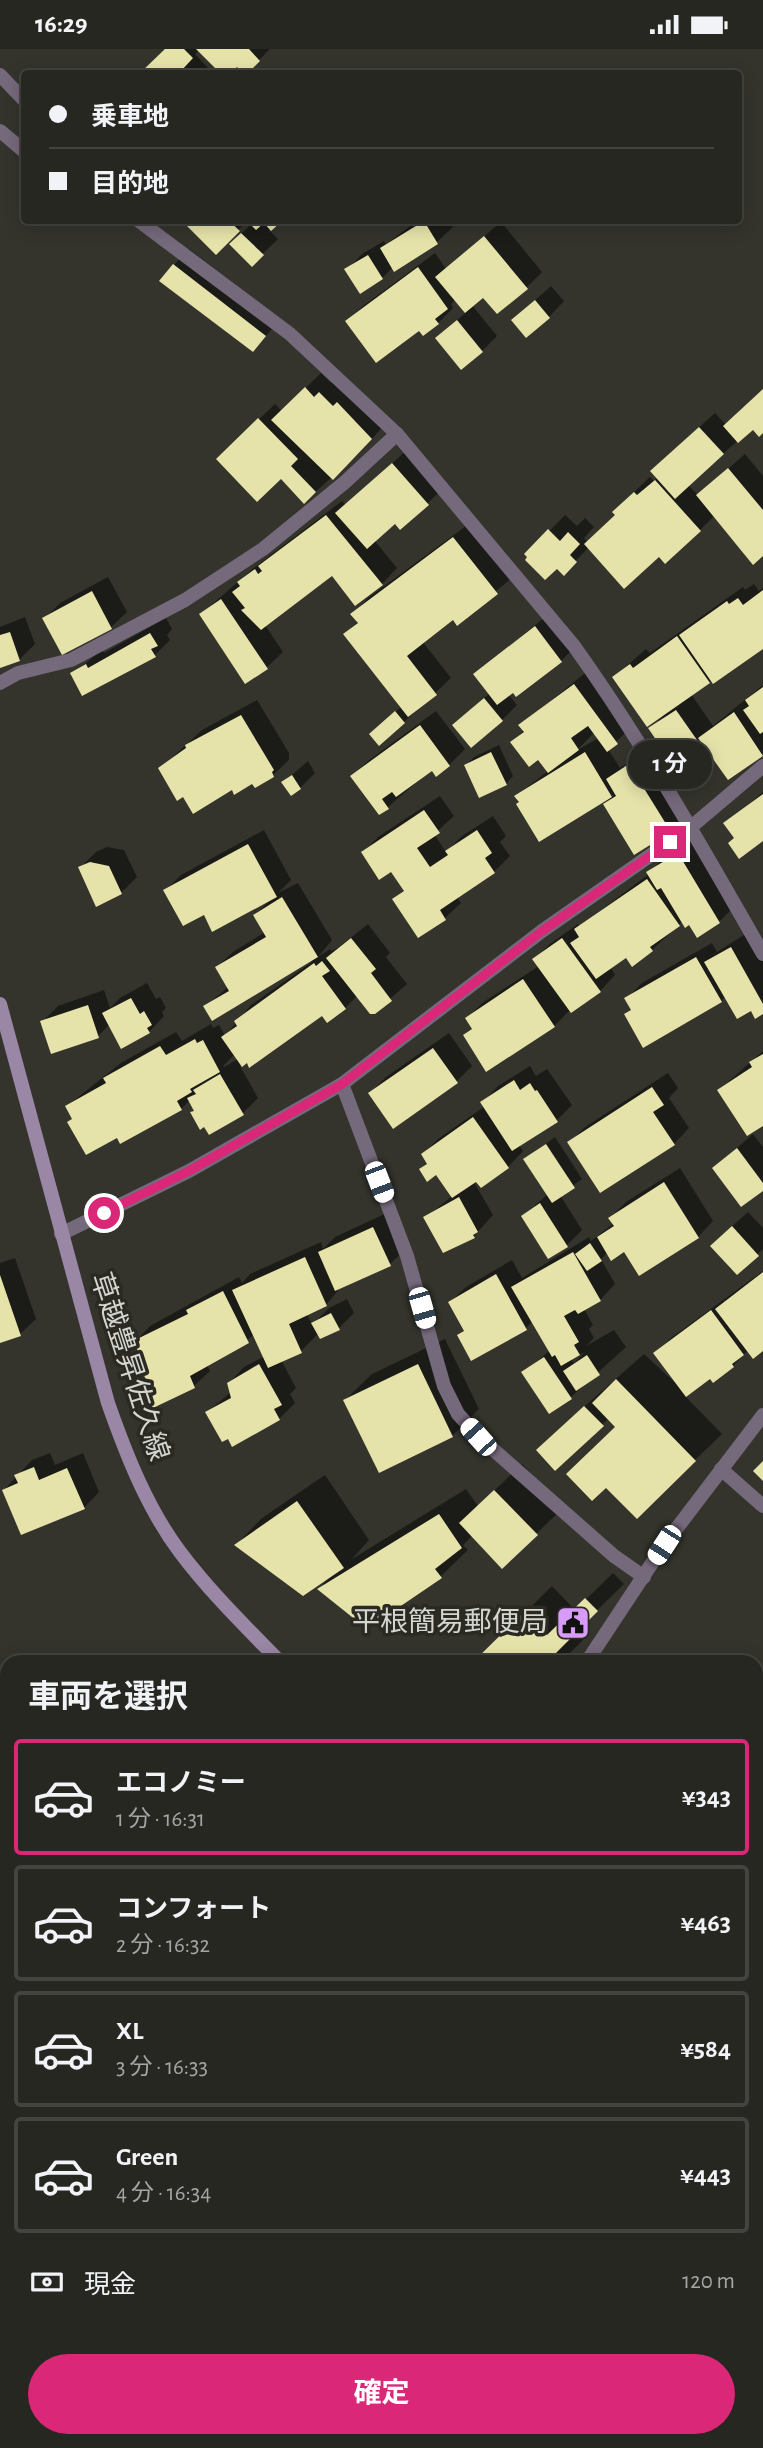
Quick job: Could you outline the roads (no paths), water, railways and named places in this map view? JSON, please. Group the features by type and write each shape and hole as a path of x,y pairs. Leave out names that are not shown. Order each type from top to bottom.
{"main road":[{"name":"草越豊昇佐久線","path":"0,1003 108,1403 124,1448 157,1517 208,1587 273,1655"}],"street":[{"path":"0,75 21,97"},
{"path":"0,131 21,148"},
{"path":"143,224 290,334 397,435 574,646 691,827 763,954"},
{"path":"0,683 18,673 71,660 185,600 263,549 344,483 397,435"},
{"path":"61,1234 189,1171 342,1084 542,931 691,827 763,766"},
{"path":"342,1084 407,1256 444,1387 458,1414 614,1556 644,1577"},
{"path":"591,1655 721,1469 763,1415"},
{"path":"721,1469 763,1506"}],"place":[{"name":"平根簡易郵便局","path":"573,1623"}]}
